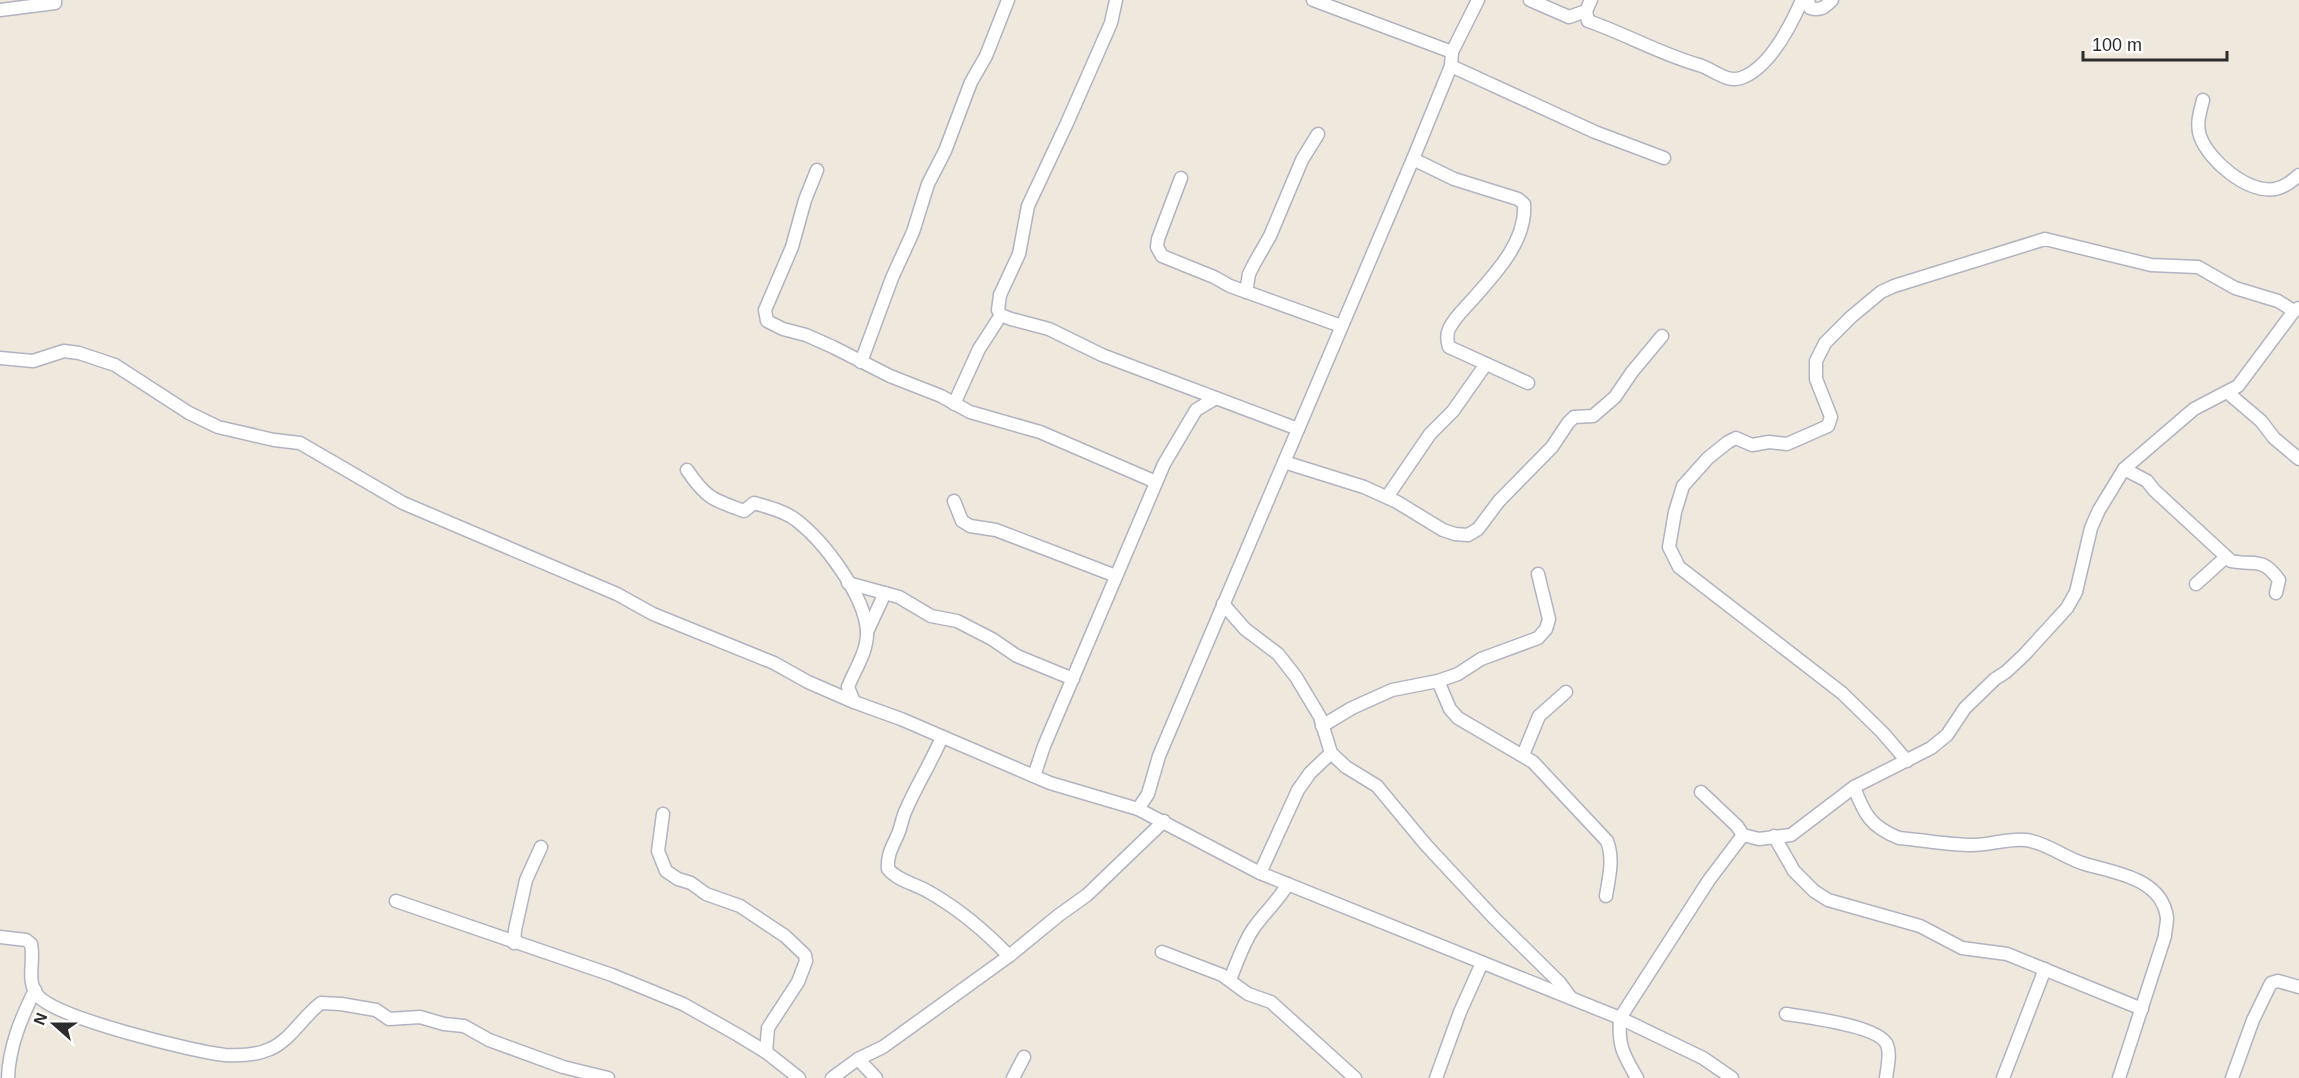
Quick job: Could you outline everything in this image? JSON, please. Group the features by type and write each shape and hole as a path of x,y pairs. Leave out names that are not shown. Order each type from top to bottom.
{"street":[{"path":"0,10 55,3 55,0"},
{"path":"861,362 913,232 921,200 945,151 971,82 986,56 1008,0"},
{"path":"1116,0 1111,23 1028,206 1019,254 1000,295 998,310 1001,315 1049,329 1102,355 1298,429"},
{"path":"1313,0 1452,52"},
{"path":"1138,809 1148,794 1158,756 1413,159 1451,66 1452,52 1478,0"},
{"path":"1530,0 1569,17 1589,6"},
{"path":"1589,6 1588,21 1675,58 1698,64 1724,77 1735,79 1749,74 1769,57 1785,35 1802,0"},
{"path":"1808,0 1810,8 1817,10 1823,9 1832,0"},
{"path":"1451,66 1595,132 1664,158"},
{"path":"2203,100 2198,120 2200,135 2210,153 2236,178 2267,189 2283,186 2299,175"},
{"path":"1246,292 1249,274 1270,236 1302,160 1318,134"},
{"path":"1413,159 1454,179 1518,199 1524,204 1525,214 1520,232 1508,255 1493,276 1460,313 1448,330 1446,340 1449,347 1528,383"},
{"path":"817,170 805,200 796,236 765,310 765,317 772,325 806,335 861,362 941,396 970,412 1040,432 1156,482"},
{"path":"1181,178 1158,239 1160,252 1167,259 1208,274 1246,292 1341,326"},
{"path":"1701,792 1737,826 1743,835 1759,839 1791,835 1854,787 1907,761 1931,748 1947,735 1965,708 2024,655 2067,608 2078,584 2091,528 2099,510 2124,469 2194,409 2238,386 2296,310 2235,288 2198,267 2151,265 2046,239 2026,244 1974,263 1941,270 1881,292 1851,317 1820,351 1814,370 1831,417 1828,426 1787,444 1769,442 1752,445 1736,438 1716,450 1693,472 1683,486 1679,498 1669,547 1679,567 1842,693 1882,732 1907,761"},
{"path":"954,404 979,349 1001,315"},
{"path":"1284,462 1364,486 1443,530 1468,535 1478,529 1499,501 1552,447 1574,417 1593,416 1615,397 1662,336"},
{"path":"0,358 33,361 64,351 79,353 115,365 180,407 218,427 274,440 300,443 403,503 617,594 643,609 774,663 808,682 854,702 1050,783 1138,809 1260,873 1620,1018 1703,1058 1732,1078"},
{"path":"1387,497 1430,434 1453,411 1486,364"},
{"path":"1192,388 1196,410"},
{"path":"2227,392 2261,421 2274,438 2299,459"},
{"path":"1034,776 1044,746 1164,464 1196,410 1216,398"},
{"path":"2124,469 2148,481 2154,490 2231,561 2251,561 2269,567 2278,580 2276,593"},
{"path":"687,470 701,490 711,499 744,511 754,503 796,520 825,549 859,600 867,632"},
{"path":"954,501 962,521 970,526 996,530 1116,576"},
{"path":"2196,584 2226,557"},
{"path":"1322,726 1352,708 1392,690 1438,681 1458,674 1481,659 1538,638 1546,629 1549,619 1538,574"},
{"path":"848,583 910,602 931,616 957,621 978,631 1017,656 1073,679"},
{"path":"854,702 848,687 862,655 867,632 885,593"},
{"path":"1223,604 1245,629 1278,654 1312,701 1331,753 1346,767 1377,786 1426,846 1560,983 1572,999"},
{"path":"1438,681 1450,709 1458,718 1523,755 1552,780 1607,841 1611,852 1611,865 1606,896"},
{"path":"1523,755 1539,716 1566,692"},
{"path":"942,737 904,813 898,834 889,849 888,869 928,891 969,918 1009,956"},
{"path":"1260,873 1298,790 1310,773 1331,753"},
{"path":"1854,787 1866,816 1888,834 1899,838 1970,845 2013,839 2026,840 2039,843 2085,864 2123,874 2150,888 2159,898 2167,918 2165,936 2119,1078"},
{"path":"1148,794 1159,819"},
{"path":"663,814 658,851 666,871 678,879 691,883 706,894 740,906 785,936 805,955 806,961 798,982 768,1028 766,1053"},
{"path":"832,1078 858,1059 883,1047 1009,956 1087,895 1159,819"},
{"path":"1637,1078 1622,1053 1618,1038 1620,1018 1709,880 1743,835"},
{"path":"1774,836 1794,871 1814,891 1828,900 1920,926 1962,948 1997,951 2142,1009"},
{"path":"514,943 526,880 541,847"},
{"path":"1230,980 1255,926 1278,902 1288,884"},
{"path":"396,901 612,975 683,1004 766,1053 798,1078"},
{"path":"0,937 26,940 31,944 31,981 39,997 69,1014 194,1050 226,1055 247,1055 270,1049 280,1044 321,1003 334,1003 376,1010 389,1019 420,1017 444,1024 464,1026 489,1040 563,1067 608,1078"},
{"path":"1162,952 1230,980 1248,994 1275,1005 1355,1078"},
{"path":"1436,1078 1460,1012 1482,963"},
{"path":"2003,1078 2045,969"},
{"path":"2232,1078 2253,1020 2271,983 2278,981 2299,987"},
{"path":"8,1078 8,1058 34,990"},
{"path":"1786,1014 1827,1021 1872,1033 1882,1038 1887,1046 1886,1078"},
{"path":"1013,1078 1024,1057"},
{"path":"858,1059 876,1078"}]}
